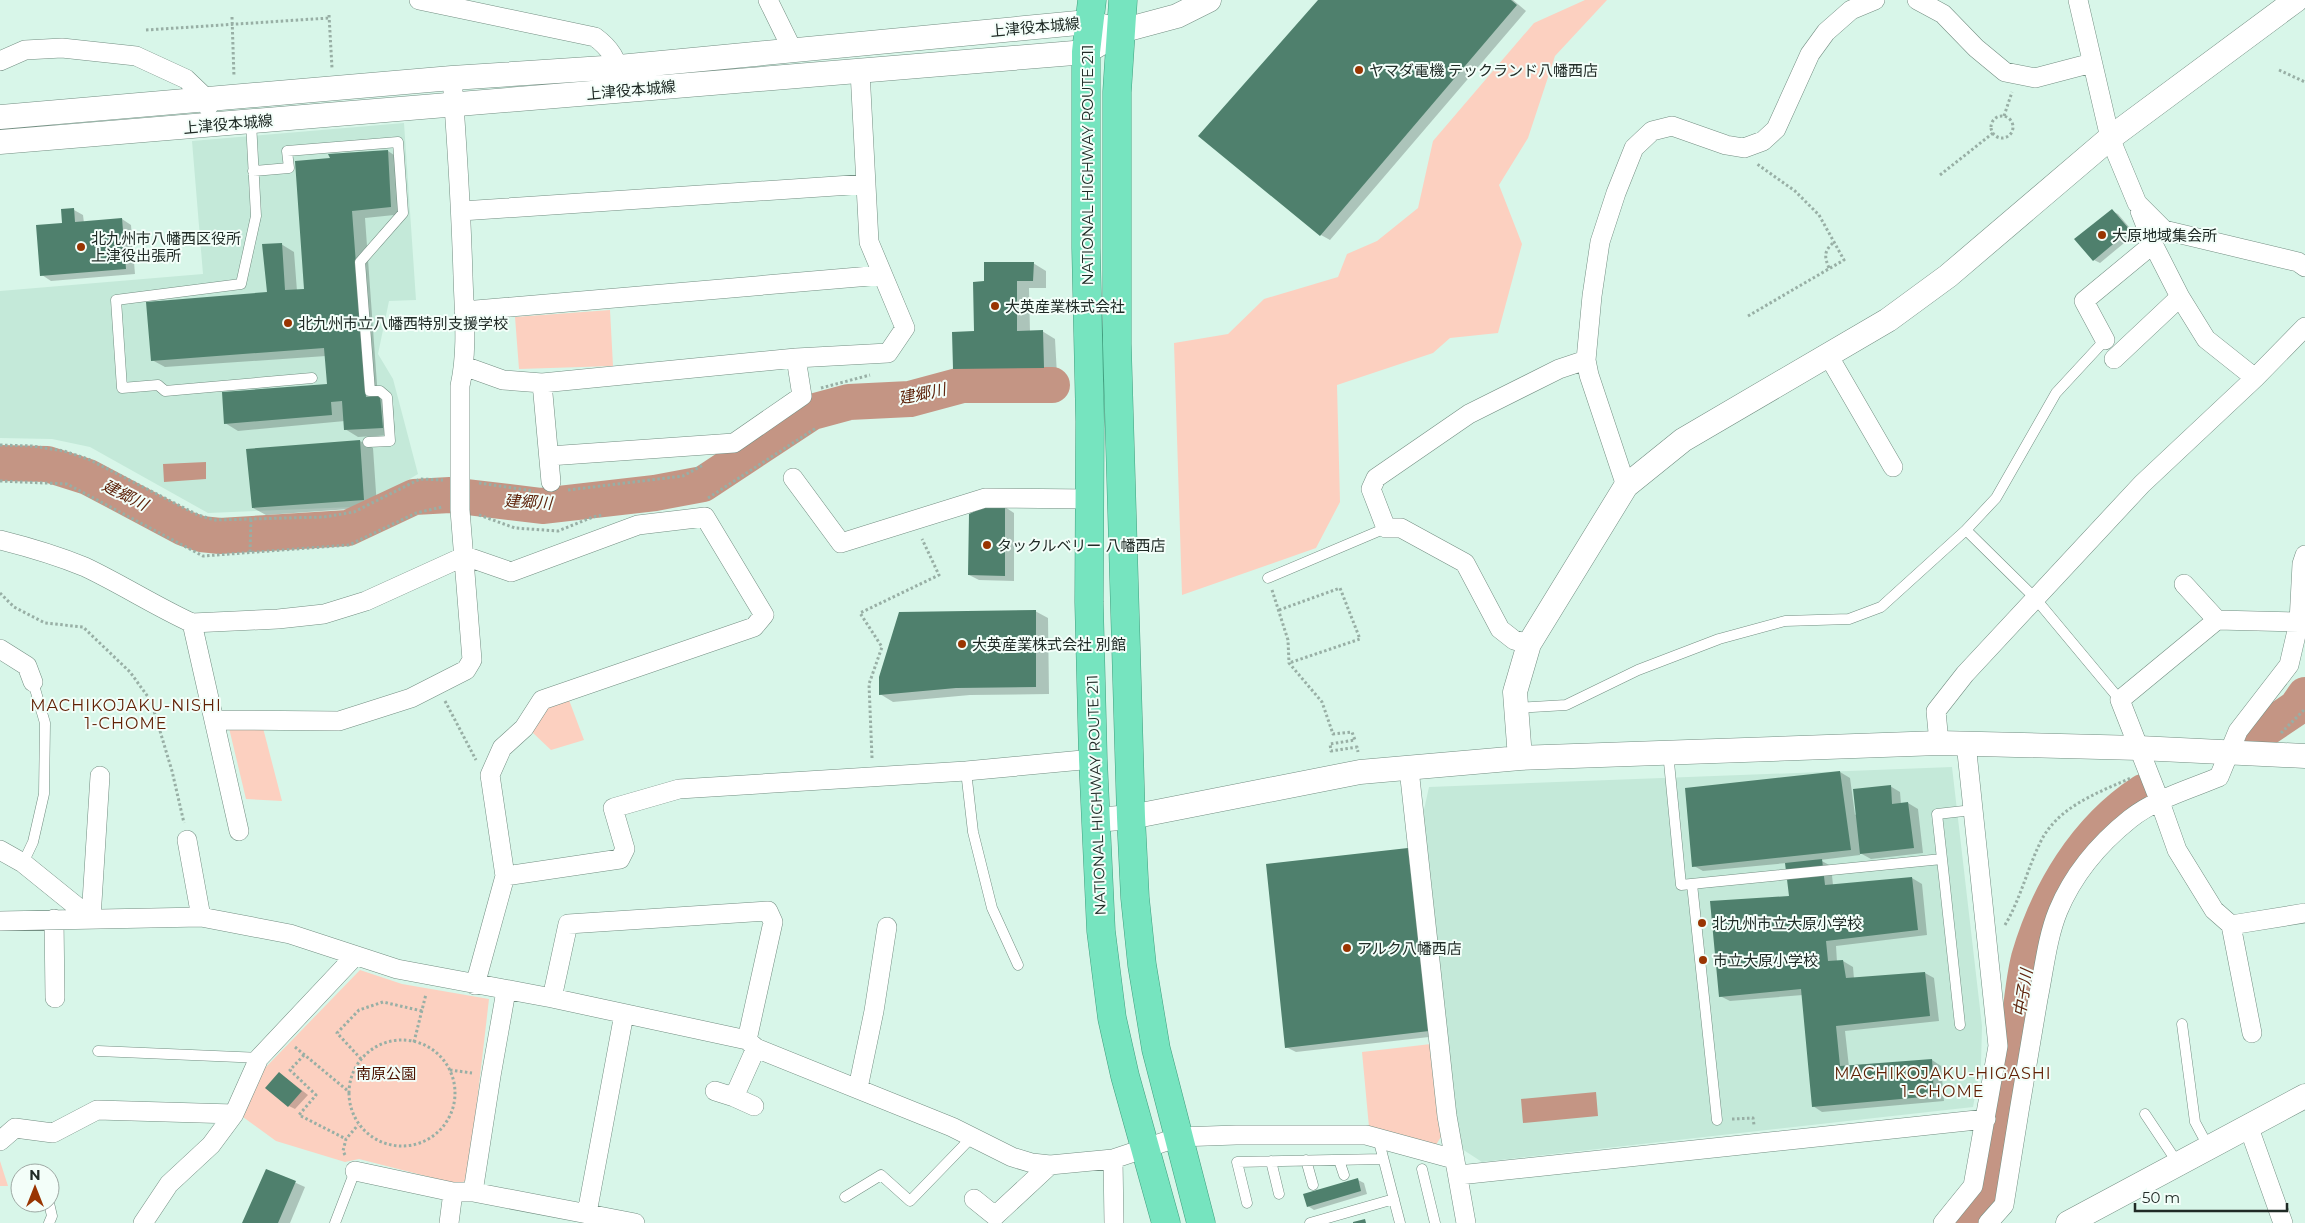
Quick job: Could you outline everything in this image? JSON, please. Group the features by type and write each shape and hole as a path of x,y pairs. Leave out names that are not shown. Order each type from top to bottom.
{"highway":[{"name":"NATIONAL HIGHWAY ROUTE 211","path":"1123,0 1117,92 1117,344 1131,817 1136,898 1142,965 1156,1049 1201,1223"},
{"name":"NATIONAL HIGHWAY ROUTE 211","path":"1090,11 1086,52 1086,248 1090,499 1089,602 1093,759 1101,931 1112,1018 1143,1148 1164,1223"}],"street":[{"path":"419,0 595,37 609,48 619,67 621,91"},
{"path":"768,0 792,50"},
{"path":"1121,31 1177,16 1209,0"},
{"path":"1626,486 1589,375 1586,360 1592,296 1600,242 1616,193 1634,148 1652,131 1672,126 1726,145 1744,148 1763,141 1776,129 1810,54 1826,32 1851,10 1875,0"},
{"path":"1917,0 1943,14 1976,48 2005,72 2035,78 2092,63"},
{"path":"2078,0 2110,138 2153,244 2180,298 2206,339 2255,378"},
{"path":"1520,758 1515,692 1529,644 1626,486 1683,440 1888,320 1948,276 2110,138 2296,0"},
{"name":"上津役本城線","path":"0,117 452,78 619,67 792,50 1090,11 1121,31 1086,52 0,142"},
{"path":"0,61 25,50 62,48 136,56 186,79 208,100 209,126"},
{"path":"464,366 503,380 542,382 796,358 888,353 905,328 869,242 860,71"},
{"path":"215,720 338,721 412,698 466,670 472,660 460,507 460,386 464,366 464,311 461,211 452,78"},
{"path":"461,211 866,184"},
{"path":"2136,203 2164,230 2298,262 2305,267"},
{"path":"2105,340 2084,300 2153,244"},
{"path":"464,311 882,275"},
{"path":"2114,358 2180,298"},
{"path":"1939,743 1936,712 1965,674 2142,484 2255,378 2305,327"},
{"path":"1828,355 1893,467"},
{"path":"550,456 734,443 802,396 796,358"},
{"path":"1529,644 1514,640 1500,629 1465,563 1401,528 1386,528 1371,489 1376,478 1469,414 1559,369 1586,360"},
{"path":"542,382 550,456 551,488"},
{"path":"793,478 842,544 985,498 1090,499"},
{"path":"0,540 85,567 158,607 192,623 278,619 324,614 366,601 465,556 511,572 638,525 705,517 764,615 754,628 542,700 524,728 502,748 490,775 505,876 475,985"},
{"path":"1988,1223 2004,1205 2048,946 2062,904 2077,875 2104,843 2131,818 2160,802 2219,777 2227,753 2238,731 2290,665 2302,622 2302,564 2305,555"},
{"path":"2184,584 2217,620"},
{"path":"2252,1033 2231,925 2214,910 2177,850 2120,700 2217,620 2302,622"},
{"path":"192,623 239,831"},
{"path":"0,649 27,666 33,682"},
{"path":"1096,820 1131,817 1360,772 1520,758 1939,743 2139,748 2305,756"},
{"path":"1943,1223 1974,1186 1999,1046 1966,743"},
{"path":"505,876 620,859 625,849 613,808 679,789 966,771 1093,759"},
{"path":"1410,769 1447,1116 1466,1223"},
{"path":"91,918 100,776"},
{"path":"187,840 201,917"},
{"path":"0,850 23,863 91,918"},
{"path":"552,998 568,924 768,911 773,922 752,1044 734,1098"},
{"path":"2231,925 2305,913"},
{"path":"0,921 201,917 290,934 397,969 506,991 552,998 752,1044 972,1137 1012,1156 1032,1163 1050,1165 1114,1159 1178,1137 1366,1135 1456,1167 1986,1119"},
{"path":"54,919 55,998"},
{"path":"858,1088 874,1011 887,927"},
{"path":"143,1223 169,1184 211,1145 234,1114 259,1058 355,956"},
{"path":"473,1192 506,991"},
{"path":"587,1213 624,1014"},
{"path":"1999,1046 2029,1050"},
{"path":"715,1091 754,1106"},
{"path":"2068,1223 2249,1128 2305,1096"},
{"path":"0,1141 15,1128 53,1133 97,1110 234,1114"},
{"path":"2249,1128 2283,1223"},
{"path":"1114,1159 1114,1223"},
{"path":"974,1199 995,1216 1050,1165"},
{"path":"355,1171 453,1192 473,1192 635,1223"},
{"path":"449,1223 453,1192"}],"lane":[{"path":"251,122 256,216 241,284 116,300 122,388 158,385 165,391 312,378"},
{"path":"254,171 289,168 287,151 398,142 403,213 360,262 370,391 380,391 387,397 390,441 368,442"},
{"path":"1515,708 1566,705 1638,670 1719,639 1785,621 1849,619 1881,606 1966,530 1996,498 2056,393 2105,340"},
{"path":"1268,578 1386,528"},
{"path":"1966,530 2035,598 2120,700"},
{"path":"23,863 33,842 44,794 44,723 33,682"},
{"path":"1668,752 1682,885 1942,859"},
{"path":"966,771 973,832 992,908 1018,965"},
{"path":"1960,1025 1937,814 1973,810"},
{"path":"1692,884 1717,1120"},
{"path":"2182,1024 2194,1122 2209,1149"},
{"path":"98,1051 259,1058"},
{"path":"2145,1114 2179,1165"},
{"path":"845,1197 881,1175 910,1201 972,1137"},
{"path":"1378,1138 1400,1223"},
{"path":"1247,1203 1237,1162 1383,1158"},
{"path":"1306,1160 1313,1184"},
{"path":"1339,1160 1344,1175"},
{"path":"1271,1161 1279,1194"},
{"path":"1422,1169 1435,1223"},
{"path":"335,1223 355,1171"},
{"path":"1310,1223 1394,1199"}],"path":[{"path":"232,17 235,80"},
{"path":"146,30 329,17 332,71"},
{"path":"2279,70 2305,82"},
{"path":"1993,134 1991,126 1994,120 2004,116 2011,99 2014,74"},
{"path":"1993,134 2002,138 2012,134 2013,123 2004,116"},
{"path":"1940,175 1993,134"},
{"path":"1744,148 1757,164 1795,191 1819,215 1844,260 1748,316"},
{"path":"1829,268 1824,257 1827,248 1834,242"},
{"path":"802,396 824,386 873,375"},
{"path":"698,500 708,499 816,428"},
{"path":"0,445 32,446 64,451 88,459 198,515 214,520 324,517 354,512 420,479 551,488 683,476 705,464"},
{"path":"0,481 67,484 202,556 349,546 416,513 444,506 460,507 515,528 558,531 592,517 612,514"},
{"path":"250,552 251,518"},
{"path":"873,777 869,684 882,647 860,613 939,576 922,539"},
{"path":"1268,578 1288,640 1289,662 1322,702 1333,734 1352,732 1355,740 1330,744 1331,751 1357,747 1360,772"},
{"path":"1278,610 1340,588 1360,639 1289,662"},
{"path":"0,593 14,606 45,623 83,627 130,672 151,701 172,770 187,840"},
{"path":"437,685 466,745 479,765 490,775"},
{"path":"1987,940 2006,924 2040,842 2055,821 2086,797 2148,772"},
{"path":"414,1042 429,975"},
{"path":"361,1059 337,1033 359,1010 383,1002 422,1011"},
{"path":"281,1035 348,1091"},
{"path":"391,1041 414,1042 426,1045 440,1055 450,1070 455,1087 455,1104 448,1120 437,1134 422,1143 405,1147 387,1145 371,1137 358,1125 350,1109 348,1091 352,1074 361,1059 374,1047 391,1041"},
{"path":"304,1055 290,1070 316,1095 299,1115 346,1139"},
{"path":"355,1171 343,1152 346,1139 358,1125"}],"shaded area":[{"name":"北九州市立八幡西特別支援学校","path":"404,123 416,300 389,301 378,354 393,379 418,474 369,503 354,507 208,513 90,447 52,439 0,438 0,291 203,274 192,141"},
{"path":"206,462 206,479 164,482 163,464"},
{"name":"北九州市立大原小学校","path":"1952,767 1982,1026 1981,1064 1973,1107 1482,1162 1462,1149 1456,1113 1422,819 1429,787"},
{"path":"1596,1092 1598,1116 1523,1123 1521,1099"}],"green space":[{"path":"1585,0 1607,0 1555,56 1528,138 1499,185 1522,244 1498,333 1450,338 1433,353 1337,385 1340,502 1316,548 1182,595 1174,343 1228,334 1264,299 1338,277 1347,254 1377,241 1418,208 1433,141 1534,23"},
{"path":"610,310 613,366 519,369 515,317"},
{"path":"569,700 584,740 551,750 532,732 546,707"},
{"path":"229,728 263,728 282,801 246,799"},
{"name":"南原公園","path":"360,970 402,984 489,999 468,1180 457,1184 359,1159 345,1162 276,1141 243,1117 265,1068"},
{"path":"1431,1044 1442,1135 1436,1145 1369,1127 1362,1052"},
{"path":"0,1161 8,1186 0,1186"}],"building":[{"name":"ヤマダ電機 テックランド八幡西店","path":"1318,0 1511,0 1517,5 1320,236 1198,136"},
{"path":"388,150 391,207 352,211 366,397 380,396 383,428 344,430 342,401 331,402 332,415 224,424 222,392 327,384 324,348 151,361 146,302 267,292 262,244 282,243 285,290 304,289 295,161 330,158 328,154"},
{"name":"北九州市八幡西区役所 上津役出張所","path":"74,208 75,222 122,218 126,269 40,276 36,225 62,223 61,209"},
{"name":"大原地域集会所","path":"2112,209 2130,230 2093,261 2074,239"},
{"name":"大英産業株式会社","path":"984,262 1034,262 1033,281 1017,281 1017,331 1043,330 1044,368 953,369 952,332 974,331 973,282 984,281"},
{"path":"360,440 364,500 252,508 246,449"},
{"name":"タックルベリー 八幡西店","path":"986,506 1005,506 1005,576 968,575 969,514"},
{"name":"大英産業株式会社 別館","path":"1036,610 1036,687 956,688 879,695 879,677 899,612"},
{"path":"1840,771 1851,850 1692,867 1685,788"},
{"path":"1891,785 1892,804 1908,802 1914,848 1860,854 1853,789"},
{"name":"アルク八幡西店","path":"1408,848 1429,1031 1285,1048 1266,864"},
{"path":"1822,859 1825,885 1912,877 1918,930 1826,941 1828,961 1843,960 1846,978 1925,972 1930,1016 1836,1026 1840,1066 1932,1059 1934,1096 1812,1107 1801,989 1719,997 1710,901 1789,896 1785,863"},
{"path":"279,1072 302,1091 288,1107 265,1088"},
{"path":"266,1169 296,1181 278,1223 242,1223"},
{"path":"1358,1178 1361,1191 1307,1207 1303,1194"},
{"path":"1365,1219 1366,1223 1353,1223 1353,1222"}],"waterway":[{"name":"建郷川","path":"0,463 47,464 88,477 184,528 201,534 220,536 348,528 414,497 450,495 542,506 655,493 703,484 812,412 849,402 910,399 962,385 1052,385"},
{"name":"中子川","path":"2259,733 2296,708 2305,695"},
{"name":"中子川","path":"1969,1223 1990,1199 2018,1034 2023,990 2029,958 2037,934 2058,887 2086,844 2122,807 2143,792"}],"place":[{"name":"ヤマダ電機 テックランド八幡西店","path":"1359,70"},
{"name":"大原地域集会所","path":"2102,235"},
{"name":"北九州市八幡西区役所 上津役出張所","path":"81,247"},
{"name":"大英産業株式会社","path":"995,306"},
{"name":"北九州市立八幡西特別支援学校","path":"288,323"},
{"name":"タックルベリー 八幡西店","path":"987,545"},
{"name":"大英産業株式会社 別館","path":"962,644"},
{"name":"北九州市立大原小学校","path":"1702,923"},
{"name":"アルク八幡西店","path":"1347,948"},
{"name":"市立大原小学校","path":"1703,960"}],"district":[{"name":"MACHIKOJAKU-NISHI 1-CHOME","path":"126,714"},
{"name":"MACHIKOJAKU-HIGASHI 1-CHOME","path":"1943,1082"}]}
